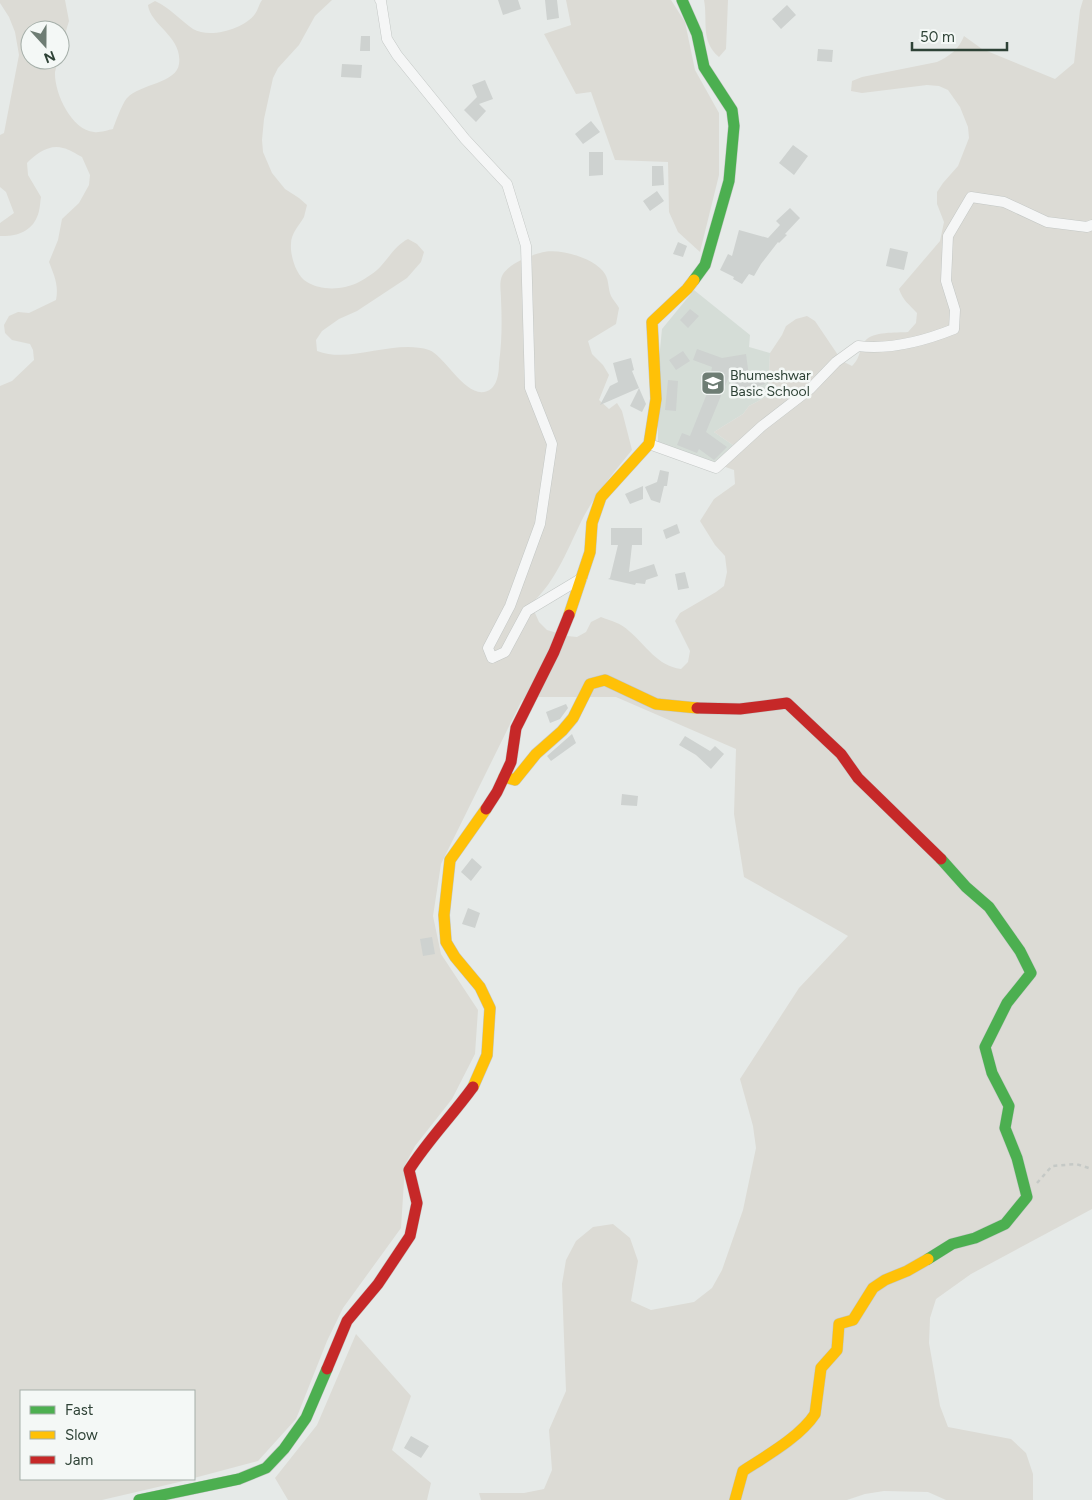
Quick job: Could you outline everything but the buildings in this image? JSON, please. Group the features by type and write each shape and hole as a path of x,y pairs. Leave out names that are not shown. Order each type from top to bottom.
{"street":[{"path":"380,0 387,39 397,54 465,139 507,184 526,246 530,388 552,444 540,524 510,606 488,648 492,658 505,652 527,611 582,578"},
{"path":"139,1500 239,1479 266,1468 284,1449 306,1418 347,1321 378,1284 410,1236 417,1204 409,1170 425,1145 456,1110 474,1084 487,1055 490,1008 480,987 454,957 446,942 444,916 450,860 471,832 512,762 516,728 554,652 582,578 590,552 592,523 601,498 650,444 656,400 652,322 687,289 705,264 729,182 734,126 732,110 704,67 697,34 682,0"},
{"path":"650,444 716,468 762,426 810,389 836,362 858,346 874,348 892,346 937,336 954,328 955,310 946,281 948,236 971,197 1004,202 1047,222 1087,227 1092,225"},
{"path":"504,776 515,780 536,754 562,731 573,718 590,684 605,680 656,704 710,709 740,709 787,704 841,754 858,778 988,907 1020,951 1031,973 1007,1003 985,1047 992,1072 1010,1106 1004,1128 1017,1158 1027,1196 1005,1224 975,1238 952,1244 907,1271 885,1280 873,1288 853,1320 839,1324 837,1350 821,1368 815,1414 811,1420 780,1447 743,1471 735,1500"}],"path":[{"path":"1027,1196 1052,1166 1076,1164 1092,1169"}],"shaded area":[{"path":"0,0 65,0 69,20 20,20 20,70 56,70 57,90 71,117 86,130 101,132 113,129 123,104 133,93 165,79 177,70 179,55 176,46 150,12 148,5 155,1 193,29 200,32 217,33 235,28 250,19 255,14 262,0 332,0 315,16 299,45 278,68 273,78 264,119 263,152 272,173 285,189 307,205 304,217 291,240 294,265 303,279 313,285 326,288 340,288 353,285 371,275 408,239 417,244 424,252 421,262 407,278 357,311 339,319 322,331 316,340 317,351 344,355 401,347 429,350 436,354 467,386 475,391 484,392 492,388 497,380 502,331 500,284 502,276 508,268 535,254 556,252 576,255 600,268 606,276 611,296 619,308 616,324 588,341 592,354 603,365 609,375 599,400 609,409 617,403 622,411 632,450 606,482 584,516 555,574 531,604 539,622 547,630 577,637 586,632 591,622 601,617 623,626 665,664 681,669 688,662 690,651 675,621 680,613 724,586 727,572 725,556 715,545 700,521 714,499 735,484 734,470 717,464 733,445 714,432 743,414 749,406 768,396 770,353 786,326 796,319 807,316 815,321 842,361 852,366 863,344 869,338 885,333 908,332 916,323 917,313 904,299 899,289 940,241 944,222 937,204 937,192 958,166 969,138 968,127 960,107 948,90 939,86 927,85 862,93 851,91 852,81 862,77 937,62 954,52 964,36 982,49 1055,79 1074,63 1080,10 1083,0 1092,0 1092,1209 971,1274 936,1299 930,1318 929,1343 940,1406 948,1427 1011,1439 1026,1453 1033,1474 1033,1500 946,1500 928,1492 884,1491 865,1494 847,1500 481,1500 479,1493 524,1493 544,1489 552,1470 549,1430 566,1391 562,1284 566,1260 576,1241 593,1227 613,1224 630,1238 638,1261 631,1301 651,1310 694,1302 712,1288 722,1270 743,1210 756,1148 753,1126 740,1079 799,988 848,936 744,877 734,814 736,749 616,697 538,697 522,700 441,864 433,916 441,954 478,1010 475,1054 452,1099 415,1146 405,1165 401,1228 343,1308 327,1341 296,1419 258,1461 195,1478 195,1390 20,1390 20,1480 188,1480 102,1500 0,1500 0,386 12,381 34,360 30,344 12,340 5,333 4,325 9,316 18,312 29,313 56,300 56,285 49,262 58,240 62,219 79,203 89,185 90,175 82,157 68,149 53,147 39,153 27,163 28,175 41,197 37,217 27,230 11,236 0,236 0,223 14,213 6,192 0,187 0,135 4,133 19,55 15,32"},
{"path":"566,0 671,0 685,22 695,70 719,113 719,175 700,252 678,232 669,212 668,162 615,160 591,92 576,94 544,34 571,25"},
{"path":"704,0 728,0 726,49 719,57 713,51 707,37"},
{"name":"Bhumeshwar Basic School","path":"694,290 750,335 749,347 770,353 768,396 749,406 743,414 714,432 733,445 717,464 658,443 658,370 662,329"},
{"path":"356,1334 411,1396 392,1450 431,1483 427,1500 288,1500 275,1478 317,1425"}],"traffic: fast":[{"path":"682,0 697,34 704,67 732,110 734,126 729,181 705,265 694,280"},
{"path":"928,1259 952,1244 975,1238 1005,1224 1027,1197 1017,1158 1005,1128 1009,1106 992,1073 985,1047 1007,1003 1031,973 1020,951 989,907 966,887 941,859"},
{"path":"139,1500 239,1479 266,1468 284,1449 306,1418 327,1369"}],"traffic: slow":[{"path":"569,615 590,552 592,523 601,497 649,444 656,399 652,322 694,280"},
{"path":"504,777 515,780 536,754 562,731 573,718 590,684 605,680 656,704 697,708"},
{"path":"473,1087 487,1055 490,1008 480,987 455,957 446,942 444,915 450,860 486,809"},
{"path":"735,1500 743,1471 792,1438 815,1414 821,1368 837,1350 839,1324 853,1320 873,1288 928,1259"}],"traffic: jam":[{"path":"486,809 497,792 511,762 516,728 554,652 569,615"},
{"path":"697,708 740,709 787,703 841,754 858,778 941,859"},
{"path":"327,1369 347,1321 378,1284 410,1236 417,1203 409,1170 424,1148 473,1087"}],"place":[{"name":"Bhumeshwar Basic School","path":"713,383"}]}
